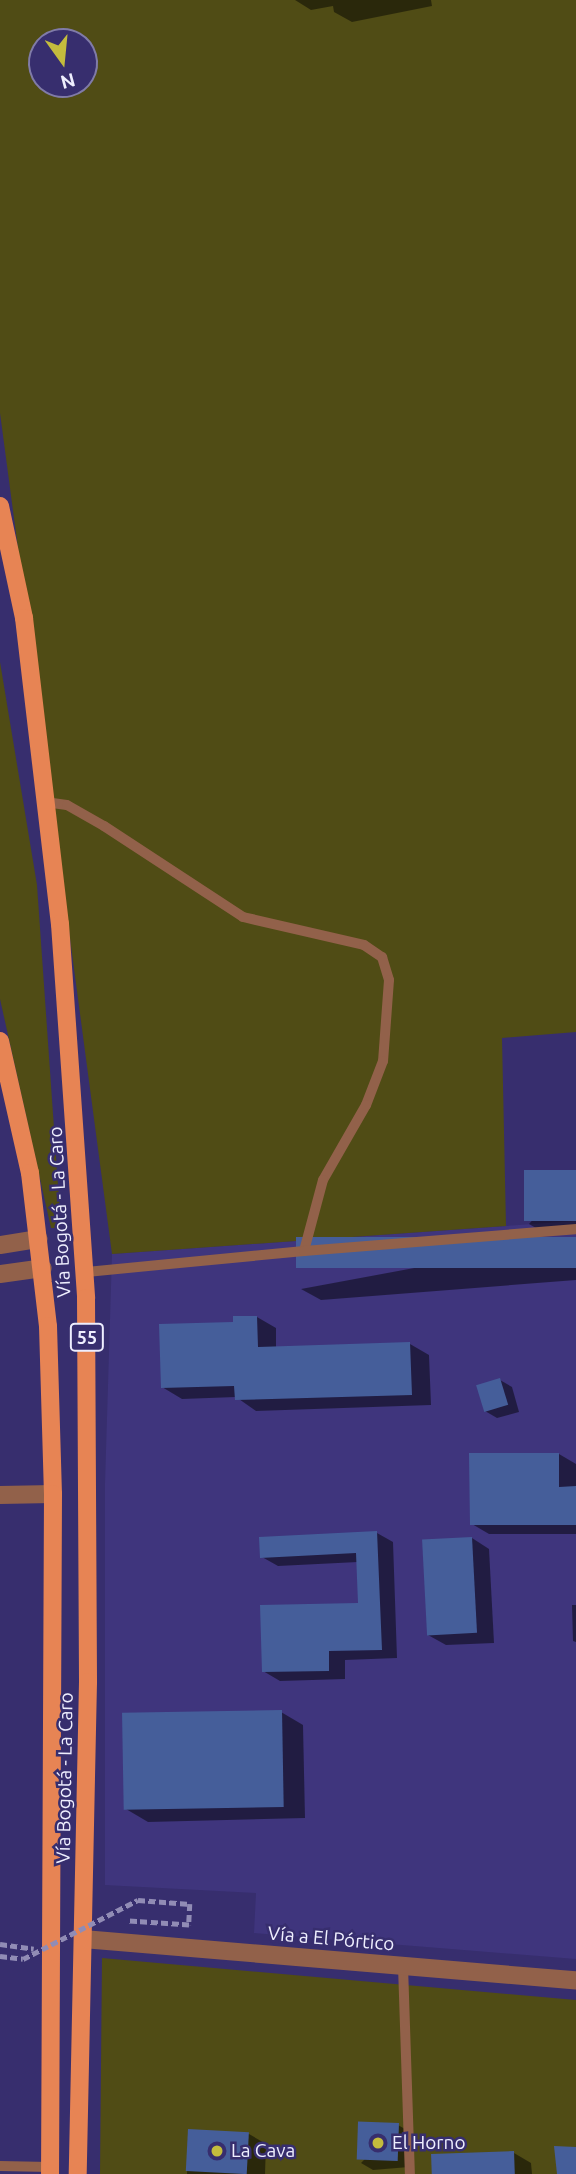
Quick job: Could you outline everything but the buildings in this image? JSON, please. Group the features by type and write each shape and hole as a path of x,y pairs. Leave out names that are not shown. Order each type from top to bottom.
{"main road":[{"name":"Vía Bogotá - La Caro","path":"0,506 24,618 62,938 85,1272 89,1492 78,2174"},
{"path":"0,555 24,618"},
{"name":"Vía Bogotá - La Caro","path":"0,1041 17,1110 43,1268 53,1494 50,2171"}],"street":[{"path":"0,1245 39,1239"},
{"path":"0,1274 43,1268"},
{"path":"0,1495 53,1494"},
{"name":"Vía a El Pórtico","path":"83,1939 576,1980"}],"lane":[{"path":"45,802 67,805 243,917 365,945 382,957 389,980 383,1061 366,1105 323,1180 304,1251"},
{"path":"85,1272 576,1229"},
{"path":"403,1966 410,2174"},
{"path":"0,2166 50,2171"}],"path":[{"path":"0,1956 23,1959 138,1900 190,1903 189,1924 128,1921"},
{"path":"0,1944 23,1948"}],"shaded area":[{"path":"0,0 576,0 576,1032 502,1038 506,1226 112,1254 0,413"},
{"path":"0,662 37,885 61,1228 51,1228 0,999"},
{"path":"576,1221 576,1959 254,1933 256,1893 105,1885 105,1484 112,1254"},
{"path":"102,1958 576,2000 576,2174 100,2174"}],"place":[{"name":"El Horno","path":"378,2143"},
{"name":"La Cava","path":"217,2151"}]}
